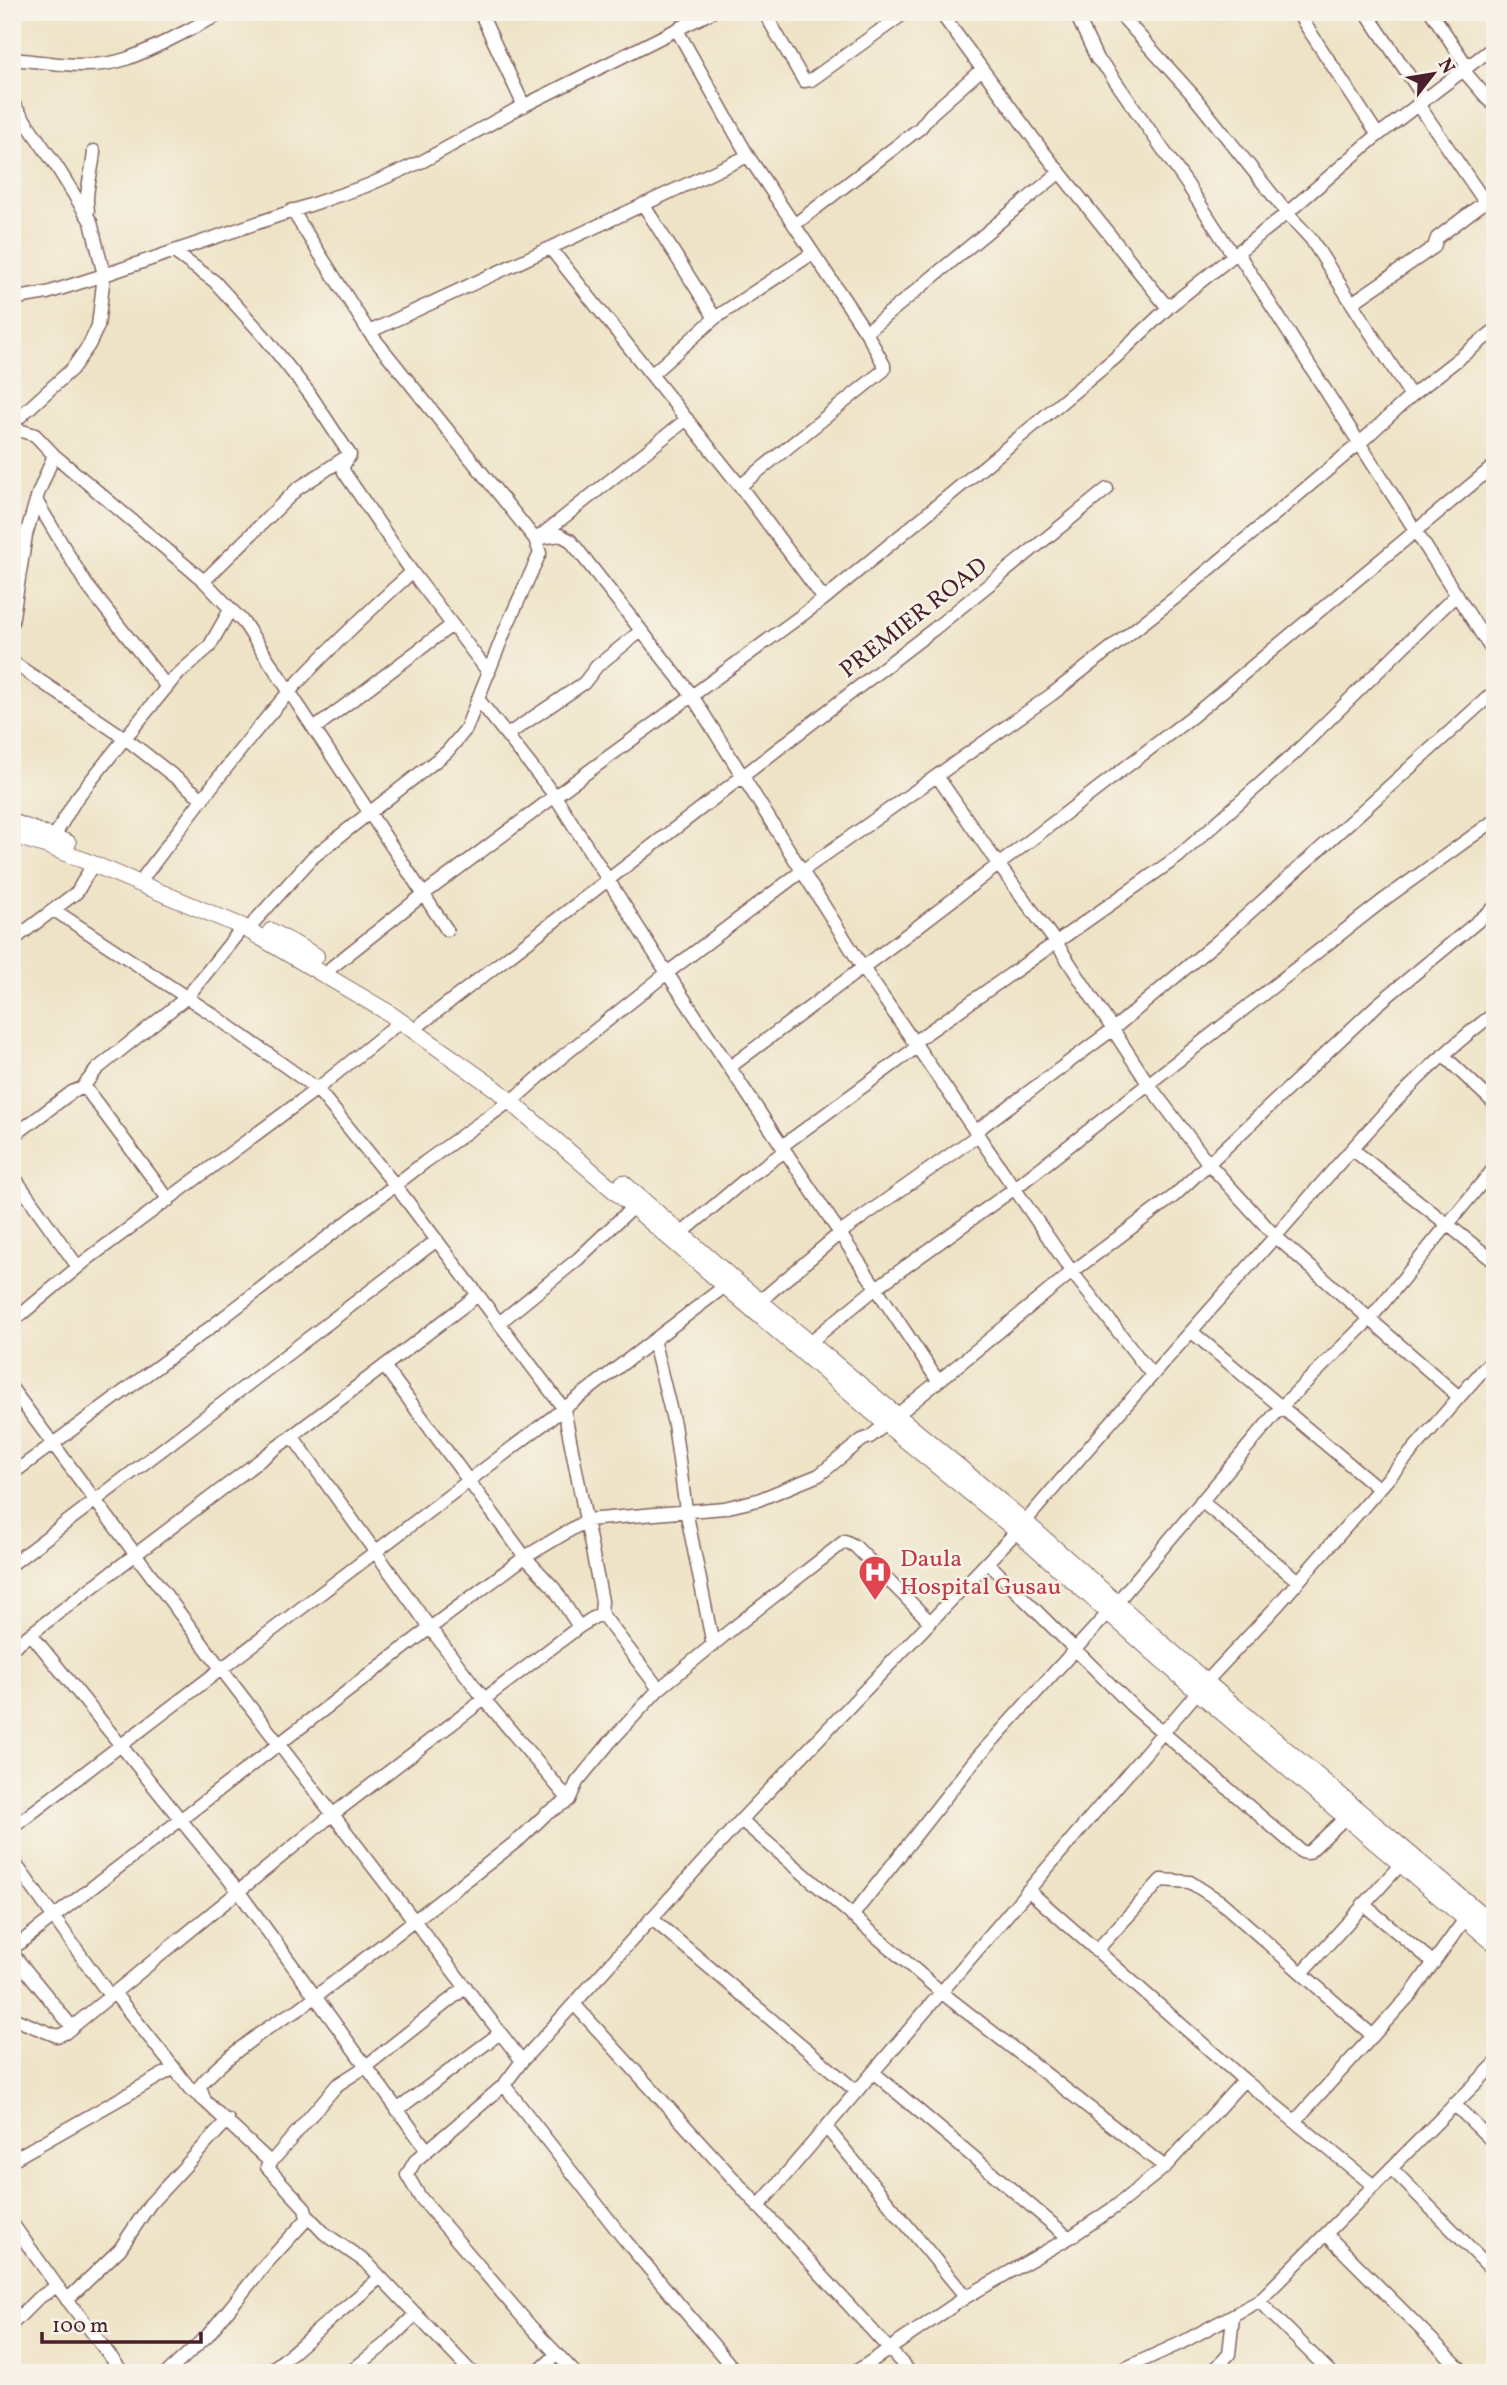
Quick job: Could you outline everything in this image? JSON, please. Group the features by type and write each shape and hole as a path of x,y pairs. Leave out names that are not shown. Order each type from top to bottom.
{"street":[{"path":"12,59 69,64 100,64 125,59 225,12"},
{"path":"481,12 524,106"},
{"path":"12,299 47,293 104,275 366,186 423,161 524,106 712,12"},
{"path":"764,12 804,81 811,80 906,12"},
{"path":"940,12 1060,172 1164,303 1171,305"},
{"path":"1074,12 1097,59 1107,69 1235,253 1360,442 1495,655"},
{"path":"1118,12 1192,94 1311,239 1411,396"},
{"path":"1297,12 1378,135"},
{"path":"1352,303 1434,247 1437,238 1490,198 1421,102 1366,12"},
{"path":"1431,12 1465,68 1495,107"},
{"path":"1490,12 1495,19"},
{"path":"677,30 748,156 883,361 884,370 740,486"},
{"path":"332,967 424,894 691,694 824,599 1115,358 1171,305 1287,213 1378,135 1495,46"},
{"path":"794,225 920,128 931,114 982,69"},
{"path":"12,102 57,166 91,222"},
{"path":"94,151 86,198 104,275 98,326 89,345 72,369 12,426 35,435 54,455 204,581 251,631 447,930"},
{"path":"369,332 748,156"},
{"path":"866,332 1060,172"},
{"path":"643,204 715,318"},
{"path":"12,1137 72,1092 82,1088 97,1069 187,998 249,924 313,857 447,752 466,729 540,553 536,539 369,332 292,210"},
{"path":"550,248 652,373 824,599"},
{"path":"174,252 214,281 263,335 309,393 349,455"},
{"path":"652,373 715,318 813,253"},
{"path":"12,1474 516,1097 667,973 802,871 1051,695 1180,594 1411,396 1495,330"},
{"path":"536,539 687,419"},
{"path":"12,622 26,535 38,494 54,455"},
{"path":"349,455 343,466 344,472 412,572 489,673"},
{"path":"204,581 297,489 349,455"},
{"path":"730,1067 1194,715 1495,465"},
{"name":"PREMIER ROAD","path":"422,1023 934,629 1107,489"},
{"path":"37,502 86,584 167,687"},
{"path":"536,539 560,535 570,540 691,694 863,968 1072,1272 1152,1375"},
{"path":"145,875 290,691 362,617 412,572"},
{"path":"682,1233 916,1044 1179,856 1295,753 1457,594"},
{"path":"54,837 76,799 125,738 167,687 209,647 230,610"},
{"path":"315,728 452,625"},
{"path":"507,735 584,683 597,666 641,631"},
{"path":"12,662 125,738 203,799"},
{"path":"760,1301 840,1233 1112,1030 1218,941 1495,691"},
{"path":"478,699 555,796 667,973 938,1381"},
{"path":"937,776 1057,944 1149,1085 1209,1164 1275,1236 1459,1397"},
{"path":"810,1342 876,1288 1015,1188 1149,1085 1326,944 1495,820"},
{"path":"12,822 145,875 249,924 516,1097 725,1286 1021,1526 1346,1817 1495,1944"},
{"path":"12,835 48,846 292,941 422,1023 682,1233 810,1342 892,1419"},
{"path":"12,941 77,892 93,864"},
{"path":"72,2027 12,1951 54,1915 525,1557 587,1520 724,1508 793,1488 819,1475 862,1440 870,1437 1072,1272 1174,1196 1377,1005 1495,907"},
{"path":"54,910 317,1089 396,1185 564,1409 602,1601 601,1613 659,1689"},
{"path":"575,2373 532,2328 420,2197 407,2175 415,2161 504,2085 522,2061 741,1820 1021,1526 1388,1108 1461,1038 1495,1013"},
{"path":"12,1322 78,1267 317,1089 401,1021"},
{"path":"1443,1055 1495,1104"},
{"path":"82,1088 87,1090 169,1200"},
{"path":"1352,1149 1495,1262"},
{"path":"852,1916 974,1761 1113,1607 1281,1407 1370,1319 1495,1167"},
{"path":"12,1174 78,1267"},
{"path":"499,1323 578,1259 634,1206"},
{"path":"12,1564 437,1240"},
{"path":"12,1828 654,1343 725,1286"},
{"path":"12,1647 478,1295"},
{"path":"1192,1332 1378,1488"},
{"path":"654,1343 674,1424 687,1510 713,1645"},
{"path":"758,2207 1162,1733 1495,1356"},
{"path":"384,1366 525,1557 554,1588 579,1627"},
{"path":"12,1389 278,1745 522,2061"},
{"path":"293,1437 430,1628 485,1700 569,1800"},
{"path":"1202,1501 1298,1581"},
{"path":"205,2101 200,2086 211,2073 283,2017 298,2010 522,1837 546,1814 569,1800 578,1782 610,1742 659,1689 845,1541 855,1546 930,1622"},
{"path":"987,1562 1132,1706 1302,1852 1308,1853 1346,1817"},
{"path":"12,2018 57,2036 72,2027 332,1815 601,1613"},
{"path":"31,1634 239,1892 427,2150"},
{"path":"1202,1687 1495,1926"},
{"path":"741,1820 941,1992 1165,2167"},
{"path":"12,1859 112,1995 190,2090 228,2120 271,2163"},
{"path":"1301,1973 1401,1864"},
{"path":"1096,1951 1161,1880 1190,1882 1221,1902 1373,2036"},
{"path":"1028,1890 1244,2080 1374,2186"},
{"path":"1363,1904 1433,1963"},
{"path":"651,1918 856,2091"},
{"path":"1295,2121 1411,1994 1465,1919"},
{"path":"464,2370 367,2263 324,2232 307,2215 299,2200 267,2167 337,2085 365,2067 467,1987"},
{"path":"573,2004 911,2373"},
{"path":"397,2110 500,2033"},
{"path":"1115,2373 1233,2317 1259,2301 1495,2064"},
{"path":"12,2160 174,2068"},
{"path":"873,2072 1069,2238"},
{"path":"854,2373 966,2297 1069,2238 1115,2207 1165,2167 1244,2080"},
{"path":"504,2085 624,2239 737,2373"},
{"path":"1454,2104 1495,2144"},
{"path":"67,2300 121,2249 150,2204 228,2120"},
{"path":"826,2127 966,2297"},
{"path":"1391,2168 1495,2273"},
{"path":"167,2373 208,2335 264,2266 307,2219 307,2215"},
{"path":"12,2223 123,2373"},
{"path":"1326,2234 1465,2373"},
{"path":"267,2373 300,2349 315,2332 359,2298 379,2277"},
{"path":"12,2324 37,2300 57,2286"},
{"path":"1259,2301 1331,2373"},
{"path":"349,2373 416,2314"},
{"path":"1212,2373 1229,2354 1233,2317"},
{"path":"537,2373 556,2354"}],"place":[{"name":"Daula Hospital Gusau","path":"875,1602"}]}
